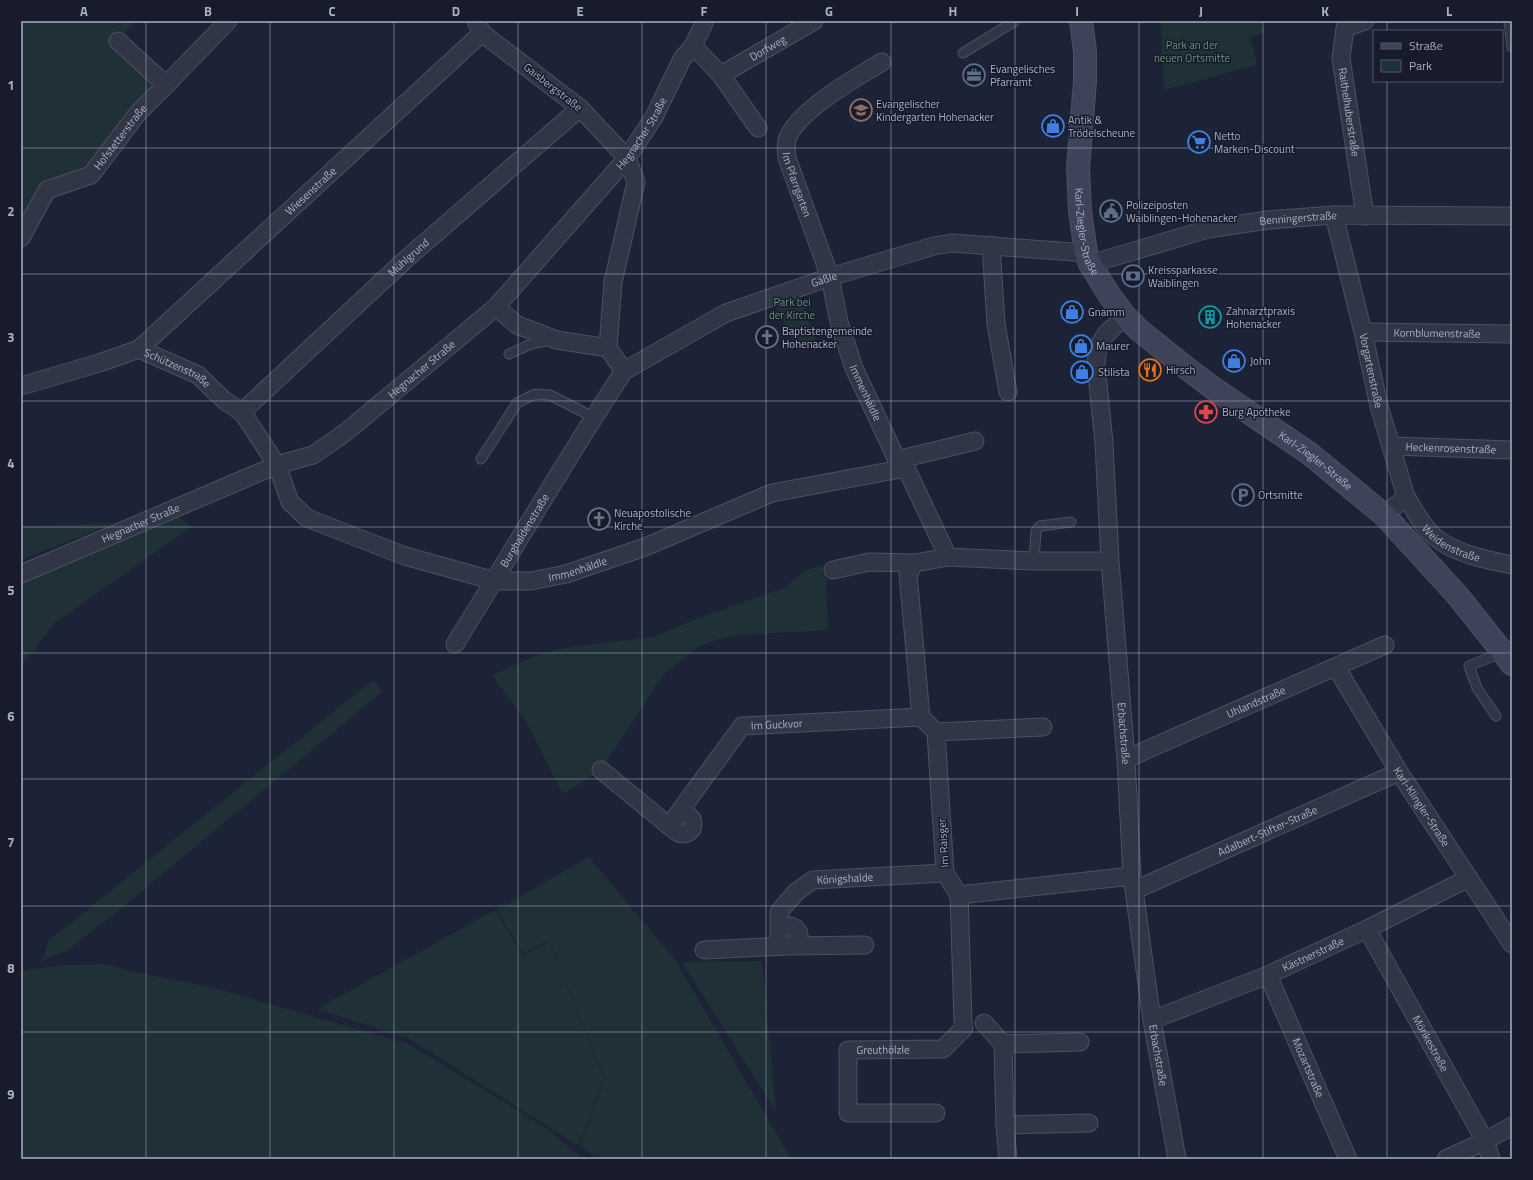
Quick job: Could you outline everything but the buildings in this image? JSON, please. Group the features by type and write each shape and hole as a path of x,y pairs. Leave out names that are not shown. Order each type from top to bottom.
{"street":[{"name":"Hofstetterstraße","path":"21,238 47,190 91,175 138,113 228,21"},
{"name":"Hegnacher Straße","path":"21,574 277,465 313,455 346,432 496,307 627,158 654,117 682,59 693,46 705,21"},
{"name":"Dorfweg","path":"721,75 814,21"},
{"name":"Karl-Ziegler-Straße","path":"1081,21 1084,51 1084,81 1078,168 1080,211 1088,258 1110,296 1125,316 1139,330 1205,382 1310,454 1384,515 1458,596 1507,658"},
{"name":"Raithelhuberstraße","path":"1365,21 1345,28 1341,58 1365,216"},
{"name":"Gaisbergstraße","path":"479,27 580,108 627,158"},
{"name":"Wiesenstraße","path":"139,349 479,27"},
{"path":"118,41 166,85"},
{"path":"693,46 721,75 758,128"},
{"name":"Im Pfarrgarten","path":"830,277 786,158 787,139 794,127 819,102 882,62"},
{"name":"Mühlgrund","path":"242,412 405,260 580,108"},
{"path":"624,371 608,348 613,282 636,182 627,158"},
{"name":"Benningerstraße","path":"1088,258 1208,229 1268,220 1334,215 1512,216"},
{"name":"Vorgartenstraße","path":"1334,215 1363,332 1379,406 1406,497"},
{"name":"Gäßle","path":"624,371 726,313 830,277 934,246 952,243 991,245 1088,258"},
{"path":"991,245 996,324 1008,392"},
{"name":"Immenhäldle","path":"830,277 839,322 854,368 948,557"},
{"path":"496,307 517,325 557,340 608,348"},
{"name":"Erbachstraße","path":"1125,316 1106,334 1098,347 1096,364 1104,443 1110,561 1126,759 1134,883 1152,1020 1177,1159"},
{"name":"Kornblumenstraße","path":"1363,332 1512,334"},
{"name":"Schützenstraße","path":"21,386 99,363 139,349 198,375 224,400 242,412 277,465"},
{"name":"Burghaldenstraße","path":"455,644 495,581 593,417 624,371"},
{"name":"Immenhäldle","path":"277,465 290,502 308,518 405,556 495,581 531,581 566,574 645,547 772,493 901,464 975,441"},
{"name":"Heckenrosenstraße","path":"1391,446 1512,450"},
{"path":"1384,515 1406,497"},
{"name":"Weidenstraße","path":"1406,497 1434,537 1447,546 1468,554 1512,565"},
{"path":"833,570 869,562 915,563 948,557 1034,561 1110,561"},
{"path":"915,563 908,574 921,717 936,732 1043,727"},
{"name":"Uhlandstraße","path":"1126,759 1385,645"},
{"name":"Karl-Klingler-Straße","path":"1336,667 1399,772 1512,944"},
{"name":"Im Guckvor","path":"601,770 675,822 742,726 921,717"},
{"name":"Im Raisger","path":"936,732 945,873 959,895"},
{"name":"Adalbert-Stifter-Straße","path":"1134,883 1399,772"},
{"name":"Königshalde","path":"785,942 779,912 796,892 813,880 945,873"},
{"name":"Kästnerstraße","path":"1152,1020 1268,975 1367,929 1468,878"},
{"path":"1008,1159 1003,1044 984,1023 981,1032 976,1035 971,1035 966,1032 964,1025 959,895 1134,883"},
{"name":"Mörikestraße","path":"1367,929 1485,1141 1492,1159"},
{"path":"704,950 785,942 865,945"},
{"name":"Mozartstraße","path":"1268,975 1348,1159"},
{"name":"Greuthölzle","path":"936,1113 848,1113 848,1050 943,1049 964,1025"},
{"path":"1003,1044 1080,1042"},
{"path":"1006,1125 1089,1123"},
{"path":"1446,1159 1485,1141 1512,1126"}],"lane":[{"path":"963,53 1015,21"},
{"path":"1509,21 1512,47"},
{"path":"509,354 531,344 557,340"},
{"path":"480,459 517,403 535,394 550,395 593,417"},
{"path":"1034,561 1036,531 1040,526 1071,522"},
{"path":"1496,716 1477,688 1468,666 1507,658"}],"green space":[{"path":"21,21 136,21 118,41 166,85 91,175 47,190 21,233"},
{"name":"Park an der neuen Ortsmitte","path":"1160,21 1265,21 1262,22 1265,33 1250,37 1257,65 1164,90"},
{"name":"Park bei der Kirche","path":"799,291 816,342 797,351 774,300"},
{"path":"176,514 191,527 55,623 21,666 21,583"},
{"path":"115,523 21,560 21,526"},
{"path":"825,565 828,630 737,635 716,640 698,647 663,675 601,770 563,794 529,726 492,675 535,656 564,648 653,637 694,620 786,587 806,570"},
{"path":"373,680 382,692 107,920 68,950 42,961 48,941"},
{"path":"589,857 676,961 791,1159 598,1159 580,1146 605,1078 549,940 523,954 497,910"},
{"path":"495,910 523,956 549,941 604,1078 579,1146 408,1038 317,1009"},
{"path":"762,961 776,1112 682,962"},
{"path":"105,964 135,972 211,987 409,1044 543,1126 584,1159 21,1159 21,971 63,965"}],"place":[{"name":"Evangelisches Pfarramt","path":"974,75"},
{"name":"Evangelischer Kindergarten Hohenacker","path":"861,110"},
{"name":"Antik & Trödelscheune","path":"1053,126"},
{"name":"Netto Marken-Discount","path":"1199,142"},
{"name":"Polizeiposten Waiblingen-Hohenacker","path":"1111,211"},
{"name":"Kreissparkasse Waiblingen","path":"1133,276"},
{"name":"Gnamm","path":"1072,312"},
{"name":"Zahnarztpraxis Hohenacker","path":"1210,317"},
{"name":"Baptistengemeinde Hohenacker","path":"767,337"},
{"name":"Maurer","path":"1081,346"},
{"name":"John","path":"1234,361"},
{"name":"Hirsch","path":"1150,370"},
{"name":"Stilista","path":"1082,372"},
{"name":"Burg Apotheke","path":"1206,412"},
{"name":"Ortsmitte","path":"1243,495"},
{"name":"Neuapostolische Kirche","path":"599,519"}]}
